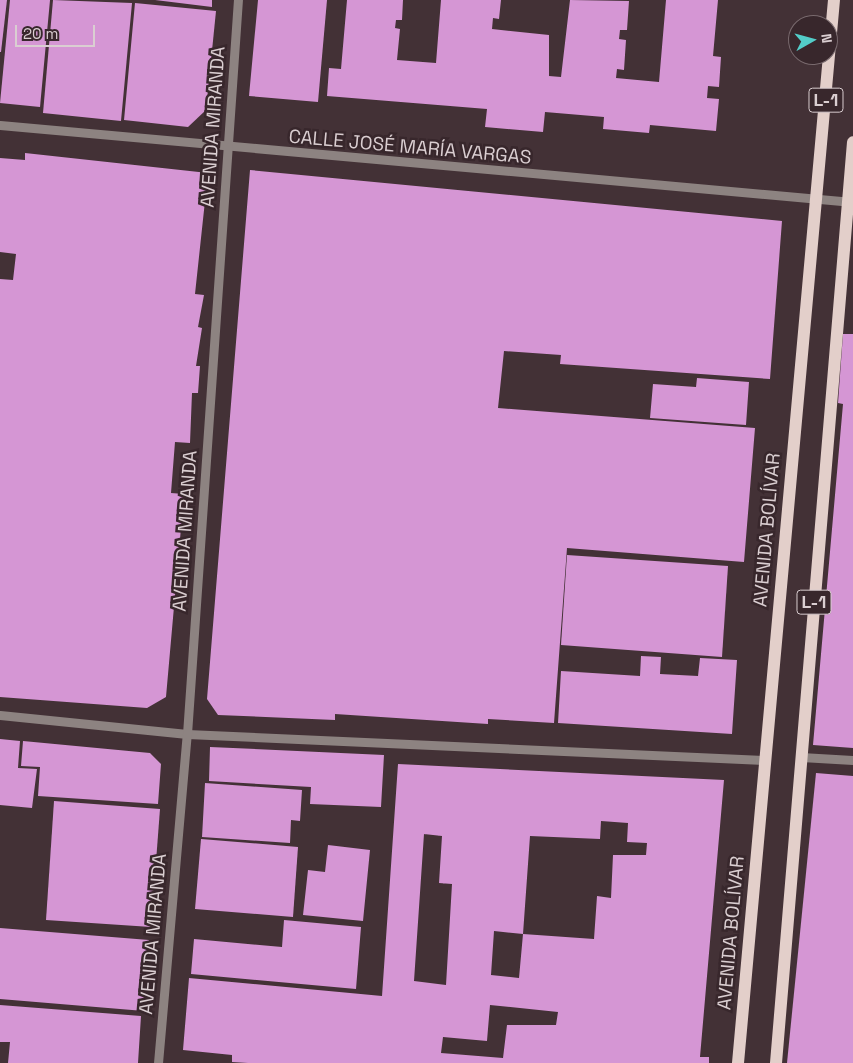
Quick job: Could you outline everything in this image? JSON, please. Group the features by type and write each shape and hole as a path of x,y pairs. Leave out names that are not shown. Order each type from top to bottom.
{"main road":[{"name":"AVENIDA BOLÍVAR","path":"738,1063 834,0"},
{"name":"L-1","path":"776,1063 850,202 853,142"}],"street":[{"name":"AVENIDA MIRANDA","path":"158,1063 187,734 238,0"},
{"name":"CALLE JOSÉ MARÍA VARGAS","path":"0,126 228,148 850,202"},
{"path":"0,716 187,734 765,760"},
{"path":"801,757 853,760"}],"building":[{"path":"0,0 7,0 1,52 0,52"},
{"path":"10,0 50,0 40,107 0,103"},
{"path":"53,0 132,3 121,121 43,113"},
{"path":"155,0 212,0 212,7"},
{"path":"258,0 327,0 318,102 249,96"},
{"path":"347,0 403,0 402,20 396,20 395,28 400,29 397,60 436,63 441,0 501,0 499,19 493,18 492,29 549,35 549,76 561,77 570,0 629,1 627,30 620,30 619,39 626,40 624,70 617,69 616,78 659,82 666,0 718,0 713,56 721,57 719,87 708,86 707,98 719,99 716,131 650,125 649,133 603,129 604,117 545,112 543,132 485,127 487,109 327,96 329,68 341,69"},
{"path":"135,3 216,11 206,110 188,127 124,120"},
{"path":"25,153 208,173 195,294 204,295 198,327 202,328 196,366 200,366 198,393 192,393 190,443 175,442 171,493 184,494 166,697 147,708 0,697 0,279 13,280 16,254 0,252 0,158 25,160"},
{"path":"250,170 782,221 770,379 560,364 561,355 504,351 498,408 755,428 744,562 567,548 554,723 488,719 488,724 335,714 335,720 218,715 207,699"},
{"path":"843,334 853,334 853,748 813,745 843,404 838,403"},
{"path":"697,378 749,382 746,425 650,418 653,384 696,387"},
{"path":"567,555 728,566 722,657 561,645"},
{"path":"641,656 661,657 660,674 698,676 700,658 737,660 732,734 558,723 561,671 640,676"},
{"path":"0,739 20,741 18,768 37,769 32,808 0,805"},
{"path":"23,741 150,753 161,764 158,804 38,796 40,767 21,766"},
{"path":"210,747 384,755 381,807 310,804 311,787 209,781"},
{"path":"398,764 724,780 700,1057 709,1057 709,1063 248,1063 232,1062 232,1055 183,1050 189,978 382,996","holes":["601,821 628,823 627,842 647,843 646,855 613,855 611,898 597,896 594,939 523,934 530,836 600,839","424,834 442,836 439,883 452,884 446,985 414,981","494,931 523,934 519,978 491,975","490,1005 558,1012 556,1025 507,1025 503,1058 441,1053 443,1037 487,1041"]},
{"path":"816,773 853,776 853,1063 787,1063"},
{"path":"205,783 302,790 300,821 291,820 290,843 202,837"},
{"path":"54,801 160,809 151,927 46,920"},
{"path":"201,839 298,847 293,917 195,909"},
{"path":"328,845 370,850 363,921 303,915 308,870 325,872"},
{"path":"284,920 361,927 356,989 191,974 194,939 282,947"},
{"path":"0,928 149,940 144,1011 0,999"},
{"path":"0,1005 141,1016 138,1063 8,1063 10,1042 0,1042"}]}
